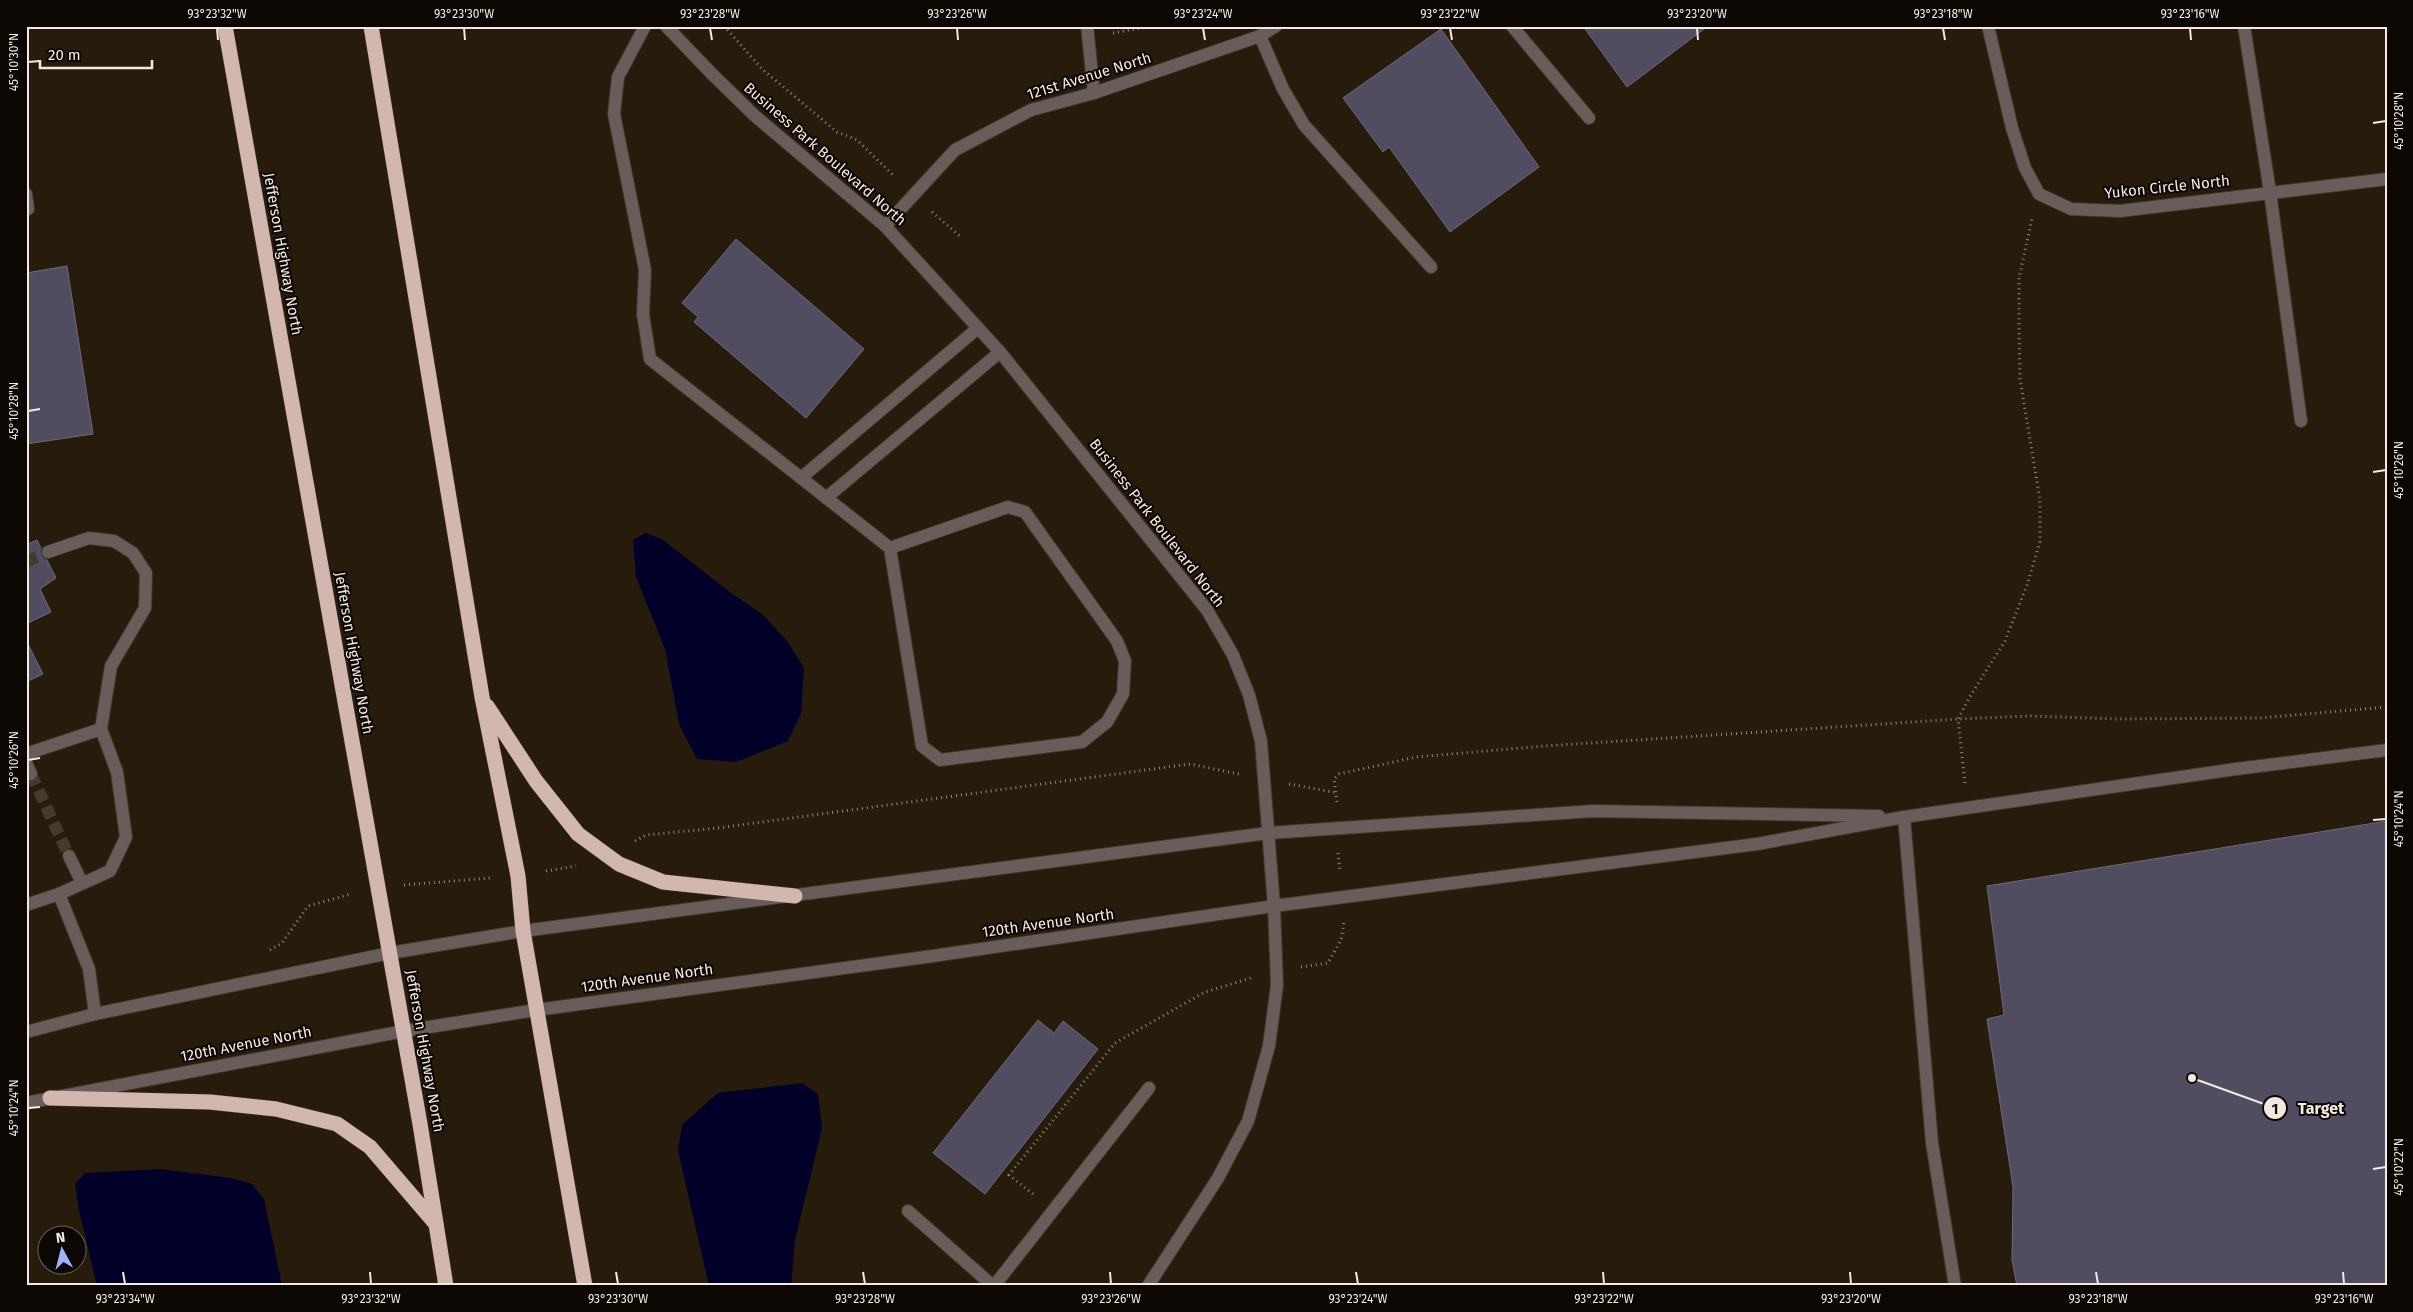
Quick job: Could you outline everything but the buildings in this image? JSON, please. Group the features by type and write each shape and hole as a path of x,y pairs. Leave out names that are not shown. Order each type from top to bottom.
{"highway":[{"name":"Jefferson Highway North","path":"225,26 404,1031 446,1286"},
{"path":"371,26 482,697 518,876 523,931 585,1286"},
{"path":"482,697 536,781 578,834 604,855 619,864 663,882 795,896"},
{"path":"50,1098 210,1102 276,1109 337,1124 370,1147 436,1224"}],"street":[{"path":"645,26 618,77 614,114 646,270 643,314 650,358 890,548 922,746 940,760 1082,742 1107,722 1123,694 1125,661 1117,641 1026,512 1008,507 890,548"},
{"name":"Business Park Boulevard North","path":"666,26 755,116 885,226 1000,352 1207,610 1233,656 1249,696 1261,741 1274,906 1277,984 1269,1046 1248,1120 1218,1178 1148,1286"},
{"name":"121st Avenue North","path":"885,226 955,150 1031,110 1094,93 1260,36 1276,26"},
{"path":"1512,26 1589,118"},
{"path":"1988,26 2012,128 2025,168 2038,194"},
{"path":"2244,26 2270,192 2301,421"},
{"path":"1087,32 1094,93"},
{"path":"1260,36 1283,89 1304,125 1431,267"},
{"name":"Yukon Circle North","path":"2038,194 2071,209 2120,211 2387,179"},
{"path":"26,194 28,209 26,209"},
{"path":"801,478 978,328"},
{"path":"826,498 1000,352"},
{"path":"27,903 59,894 110,870 126,837 117,772 101,729 111,666 144,608 146,573 133,552 114,541 89,538 48,552"},
{"path":"26,754 101,729"},
{"path":"26,1032 95,1014 390,953 523,931 1268,833 1593,811 1904,817 2236,769 2387,750"},
{"path":"1904,817 1932,1143 1955,1286"},
{"name":"120th Avenue North","path":"26,1102 404,1031 536,1010 933,956 1274,906 1756,844 1904,817"},
{"path":"69,856 82,883"},
{"path":"59,894 89,969 95,1014"},
{"path":"908,1210 993,1286 1054,1212 1149,1088"}],"path":[{"path":"724,26 763,70 837,132 857,140"},
{"path":"1087,32 1152,26"},
{"path":"1968,807 1958,720 1972,693 2006,641 2028,585 2040,542 2040,500 2020,379 2019,328 2020,278 2038,194"},
{"path":"272,977 269,950 282,943 308,906 378,887 518,876 581,865 646,836 718,828 1190,764 1265,780 1338,792 1334,778 1339,774 1416,757 1545,746 2030,716 2119,719 2260,718 2387,706"},
{"path":"1054,1212 1009,1175 1115,1043 1205,992"}],"water":[{"path":"646,533 663,540 731,593 762,614 787,641 804,668 801,713 788,741 736,762 697,759 679,724 665,649 636,577 633,540"},
{"path":"802,1083 818,1094 822,1128 795,1240 791,1286 709,1286 678,1150 682,1125 718,1093"},
{"path":"160,1169 231,1178 252,1184 264,1199 282,1286 97,1286 88,1248 88,1224 82,1224 75,1184 85,1173"}],"tunnel":[{"path":"26,562 48,552"},
{"path":"31,774 69,856"}],"place":[{"name":"Target","path":"2192,1078"}]}
